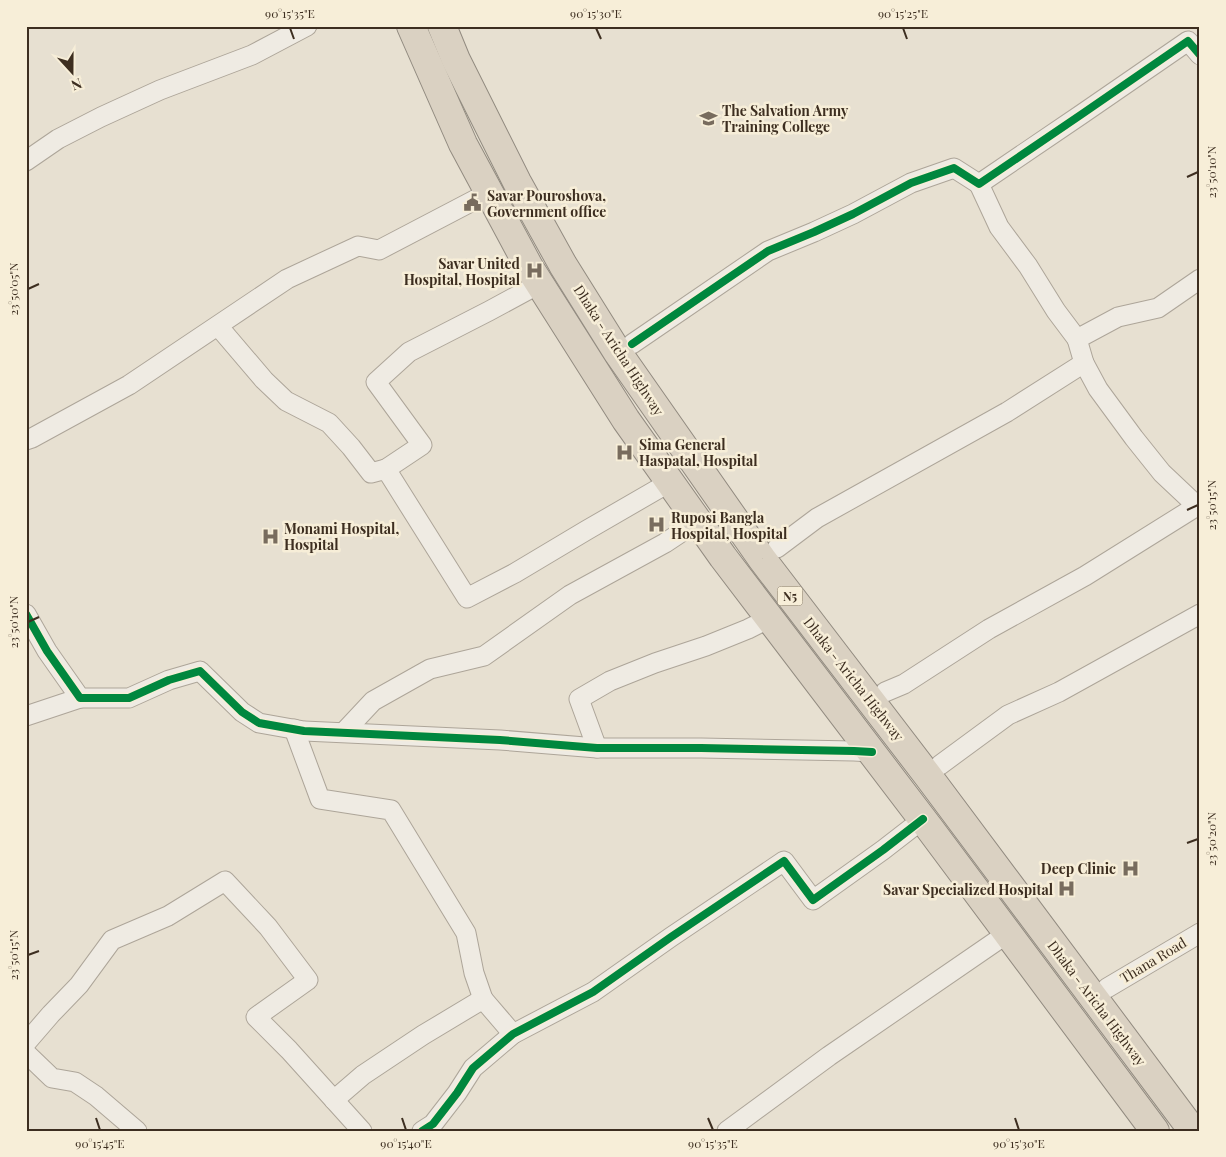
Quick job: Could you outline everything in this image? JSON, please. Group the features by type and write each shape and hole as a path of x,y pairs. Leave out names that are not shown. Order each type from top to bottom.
{"highway":[{"path":"411,26 463,144 528,267 626,420 698,522 1155,1131"},
{"name":"Dhaka - Aricha Highway","path":"426,26 457,97 496,176 600,350 760,584 914,782 1174,1131"},
{"name":"Dhaka - Aricha Highway","path":"442,26 456,60 517,182 563,265 618,354 762,559 928,776 1193,1131"},
{"path":"457,26 526,169 557,227 690,430 1200,1110"}],"street":[{"path":"26,162 58,139 101,117 160,90 252,55 307,26"},
{"path":"979,184 1139,74 1196,42"},
{"path":"632,344 768,251 853,214 911,183 954,168 979,184 999,226 1077,339 1084,363 1098,389 1162,473 1199,507 1085,576 989,629 904,684 886,692"},
{"path":"26,440 129,385 287,279 358,246 379,250 488,193"},
{"path":"1077,339 1118,317 1158,308 1200,280"},
{"path":"218,326 264,380 286,401 329,423 372,473 386,469 422,445 376,382 409,352 539,284"},
{"path":"777,548 817,518 1007,412 1084,363"},
{"path":"386,469 467,598 515,574 670,482"},
{"path":"344,732 373,701 430,670 484,656 570,595 665,543 698,522"},
{"path":"26,614 47,651 80,698"},
{"path":"940,765 1008,715 1059,692 1200,614"},
{"path":"596,748 579,699 610,681 706,646 770,618"},
{"path":"26,716 80,698 129,698 169,680 200,671 242,712 259,723 304,731 500,740 596,748 701,748 872,752"},
{"path":"294,729 320,799 391,810 466,933 474,973 483,999 513,1034"},
{"path":"422,1131 433,1124 457,1093 473,1068 513,1034 593,992 784,861 813,900 883,850 922,819"},
{"path":"26,1044 79,985 112,940 168,916 225,881 268,927 308,980 256,1016 362,1131"},
{"path":"726,1131 829,1056 1008,933"},
{"name":"Thana Road","path":"1107,988 1200,933"},
{"path":"334,1100 363,1075 423,1035 483,999"},
{"path":"26,1052 52,1078 75,1082 96,1096 137,1131"}],"cycle path":[{"path":"632,344 768,251 853,214 911,183 954,168 979,184 1188,41 1200,55"},
{"path":"26,614 47,651 80,698 129,698 169,680 200,671 242,712 259,723 304,731 500,740 597,748 701,748 872,752"},
{"path":"422,1131 433,1124 457,1093 473,1068 513,1034 593,992 784,861 813,900 923,819"}],"place":[{"name":"The Salvation Army Training College","path":"708,118"},
{"name":"Savar Pouroshova, Government office","path":"473,203"},
{"name":"Savar United Hospital, Hospital","path":"534,271"},
{"name":"Sima General Haspatal, Hospital","path":"625,452"},
{"name":"Ruposi Bangla Hospital, Hospital","path":"657,525"},
{"name":"Monami Hospital, Hospital","path":"270,536"},
{"name":"Deep Clinic","path":"1130,868"},
{"name":"Savar Specialized Hospital","path":"1067,889"}]}
